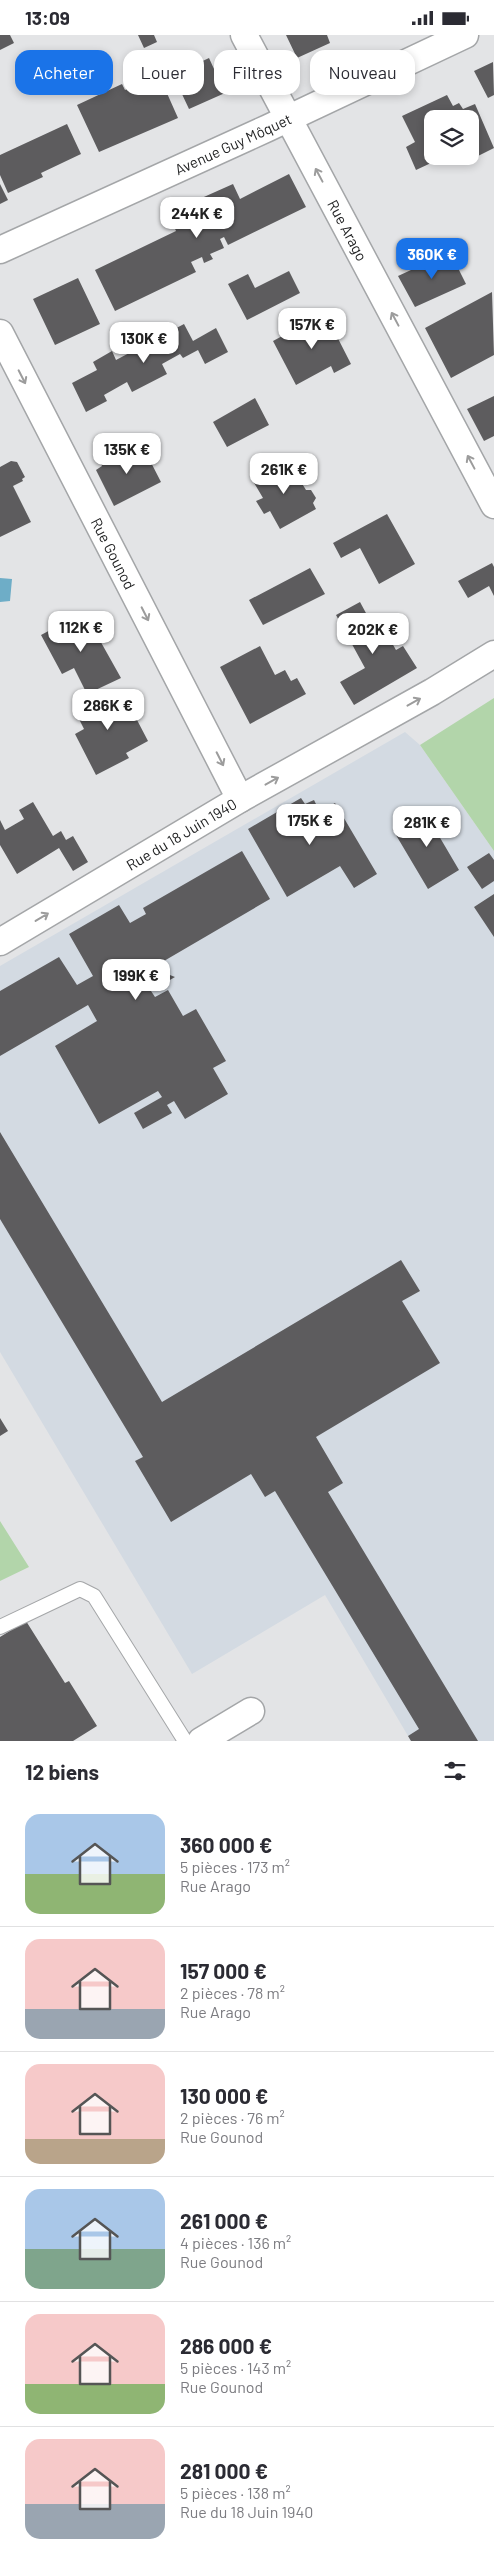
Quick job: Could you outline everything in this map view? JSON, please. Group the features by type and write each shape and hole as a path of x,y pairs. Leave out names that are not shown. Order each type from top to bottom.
{"street":[{"name":"Rue Arago","path":"244,35 494,505"},
{"name":"Avenue Guy Môquet","path":"0,249 289,119 465,35"},
{"name":"Rue Gounod","path":"0,333 240,799"},
{"name":"Rue du 18 Juin 1940","path":"0,942 240,799 432,693 494,654"},
{"path":"201,1741 251,1711"}],"lane":[{"path":"0,1627 80,1589 94,1596 185,1741"}],"shaded area":[{"path":"405,732 420,745 494,851 494,1741 411,1741 325,1595 192,1674 0,1352 0,966"}],"green space":[{"path":"494,698 494,851 420,745"},
{"path":"0,1521 29,1567 0,1581"}],"water":[{"path":"0,578 12,579 10,601 0,602"}],"building":[{"path":"0,35 10,35 14,43 0,50"},
{"path":"138,35 154,35 157,42 144,48"},
{"path":"286,35 327,35 330,43 315,50 310,50 310,52 300,57 300,50 293,50"},
{"path":"209,58 214,69 214,95 220,95 189,109 182,95 204,95 204,60"},
{"path":"493,62 494,95 488,98 474,71"},
{"path":"122,84 123,95 168,95 178,118 99,152 77,105 98,95 113,95 113,88"},
{"path":"447,95 453,106 459,103 463,109 475,104 478,110 424,110 424,165 427,165 416,170 406,147 415,142 402,116"},
{"path":"479,113 494,148 479,156"},
{"path":"67,124 81,154 41,173 43,177 8,193 0,175 0,155"},
{"path":"289,174 306,207 228,245 224,237 220,239 224,248 210,254 213,259 204,263 202,257 191,262 196,272 115,311 95,270 176,231 168,213 233,184 240,199"},
{"path":"0,184 8,200 0,204"},
{"path":"450,252 466,284 415,307 398,276"},
{"path":"289,271 300,293 247,320 228,284 248,274 255,288"},
{"path":"78,278 100,324 55,345 33,299"},
{"path":"492,292 494,355 451,378 425,328"},
{"path":"325,313 351,364 334,373 331,366 296,385 273,341"},
{"path":"184,324 193,341 216,328 228,352 205,364 198,350 183,358 180,354 162,364 167,374 132,392 127,382 104,395 107,401 86,412 72,383 97,370 93,362 112,351 116,360"},
{"path":"494,396 494,436 484,441 467,409"},
{"path":"255,398 269,425 227,447 213,422"},
{"path":"143,447 161,482 114,506 96,470 102,466 100,461 119,451 121,456 126,453 127,455"},
{"path":"11,461 17,462 25,477 22,479 23,481 13,486 31,522 0,537 0,467"},
{"path":"288,461 306,490 311,490 316,498 313,503 316,509 280,529 270,511 264,514 256,501 263,498 253,481"},
{"path":"387,514 415,564 379,584 360,548 341,558 333,543"},
{"path":"492,563 494,567 494,596 489,586 468,598 458,581"},
{"path":"310,568 325,594 263,625 249,600"},
{"path":"360,602 373,626 386,619 396,640 392,643 396,650 403,646 417,668 354,705 340,682 365,668 336,615"},
{"path":"84,612 121,678 87,694 74,668 62,674 41,635"},
{"path":"260,646 275,675 285,670 291,681 297,678 306,694 250,724 220,667"},
{"path":"109,690 116,702 125,697 148,741 126,753 129,758 96,775 75,734 84,729 74,709"},
{"path":"301,798 305,804 314,800 320,812 335,803 377,874 354,888 340,866 287,897 248,829"},
{"path":"33,802 53,836 61,831 66,840 73,836 88,862 73,871 59,848 17,874 0,845 0,820 5,830 24,819 19,810"},
{"path":"425,812 430,821 442,815 451,829 439,836 459,870 428,889 393,830"},
{"path":"242,851 270,899 152,968 175,977 151,991 155,997 168,990 183,1016 196,1009 226,1061 213,1068 228,1094 185,1119 174,1101 167,1105 172,1113 143,1129 134,1113 162,1097 158,1091 99,1124 55,1046 97,1021 88,1005 0,1056 0,991 59,957 77,985 93,976 69,934 119,905 130,923 146,914 143,908"},
{"path":"489,853 494,860 494,881 482,889 467,867"},
{"path":"494,894 494,937 474,907"},
{"path":"0,1132 162,1402 401,1260 420,1291 402,1301 440,1363 316,1437 343,1483 328,1492 478,1741 411,1741 408,1736 419,1729 275,1491 265,1497 251,1474 171,1522 135,1461 143,1457 0,1219"},
{"path":"0,1418 8,1431 0,1436"},
{"path":"26,1621 65,1683 69,1681 97,1726 73,1741 0,1741 0,1637"}]}
